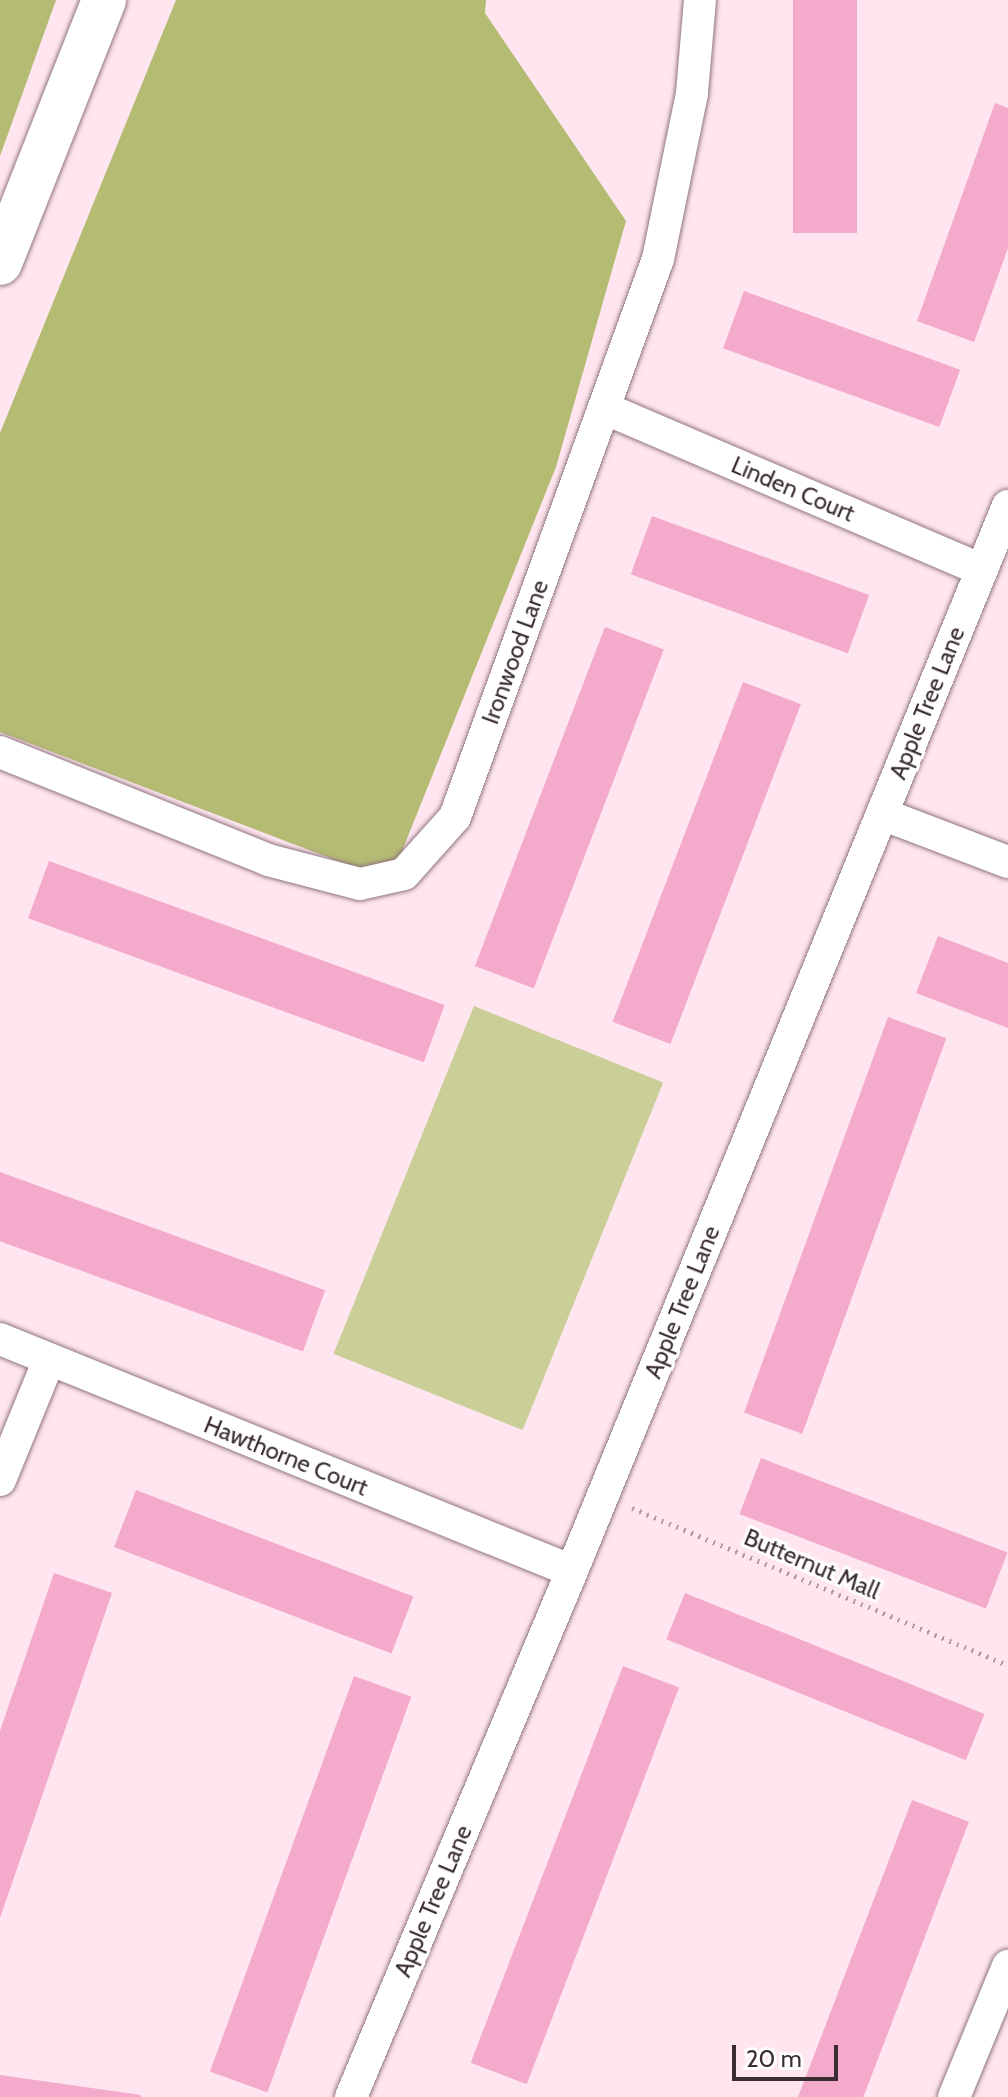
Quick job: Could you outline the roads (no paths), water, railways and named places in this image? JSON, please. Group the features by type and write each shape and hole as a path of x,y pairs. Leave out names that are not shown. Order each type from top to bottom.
{"main road":[{"path":"0,263 104,0"}],"street":[{"name":"Ironwood Lane","path":"0,752 268,860 360,884 404,874 455,817 658,259 692,93 700,0"},
{"name":"Linden Court","path":"604,408 982,570"},
{"name":"Apple Tree Lane","path":"351,2097 572,1571 1008,506"},
{"path":"882,814 1008,862"},
{"name":"Hawthorne Court","path":"0,1339 572,1571"},
{"path":"0,1480 49,1360"},
{"path":"954,2097 1008,1966"}]}
